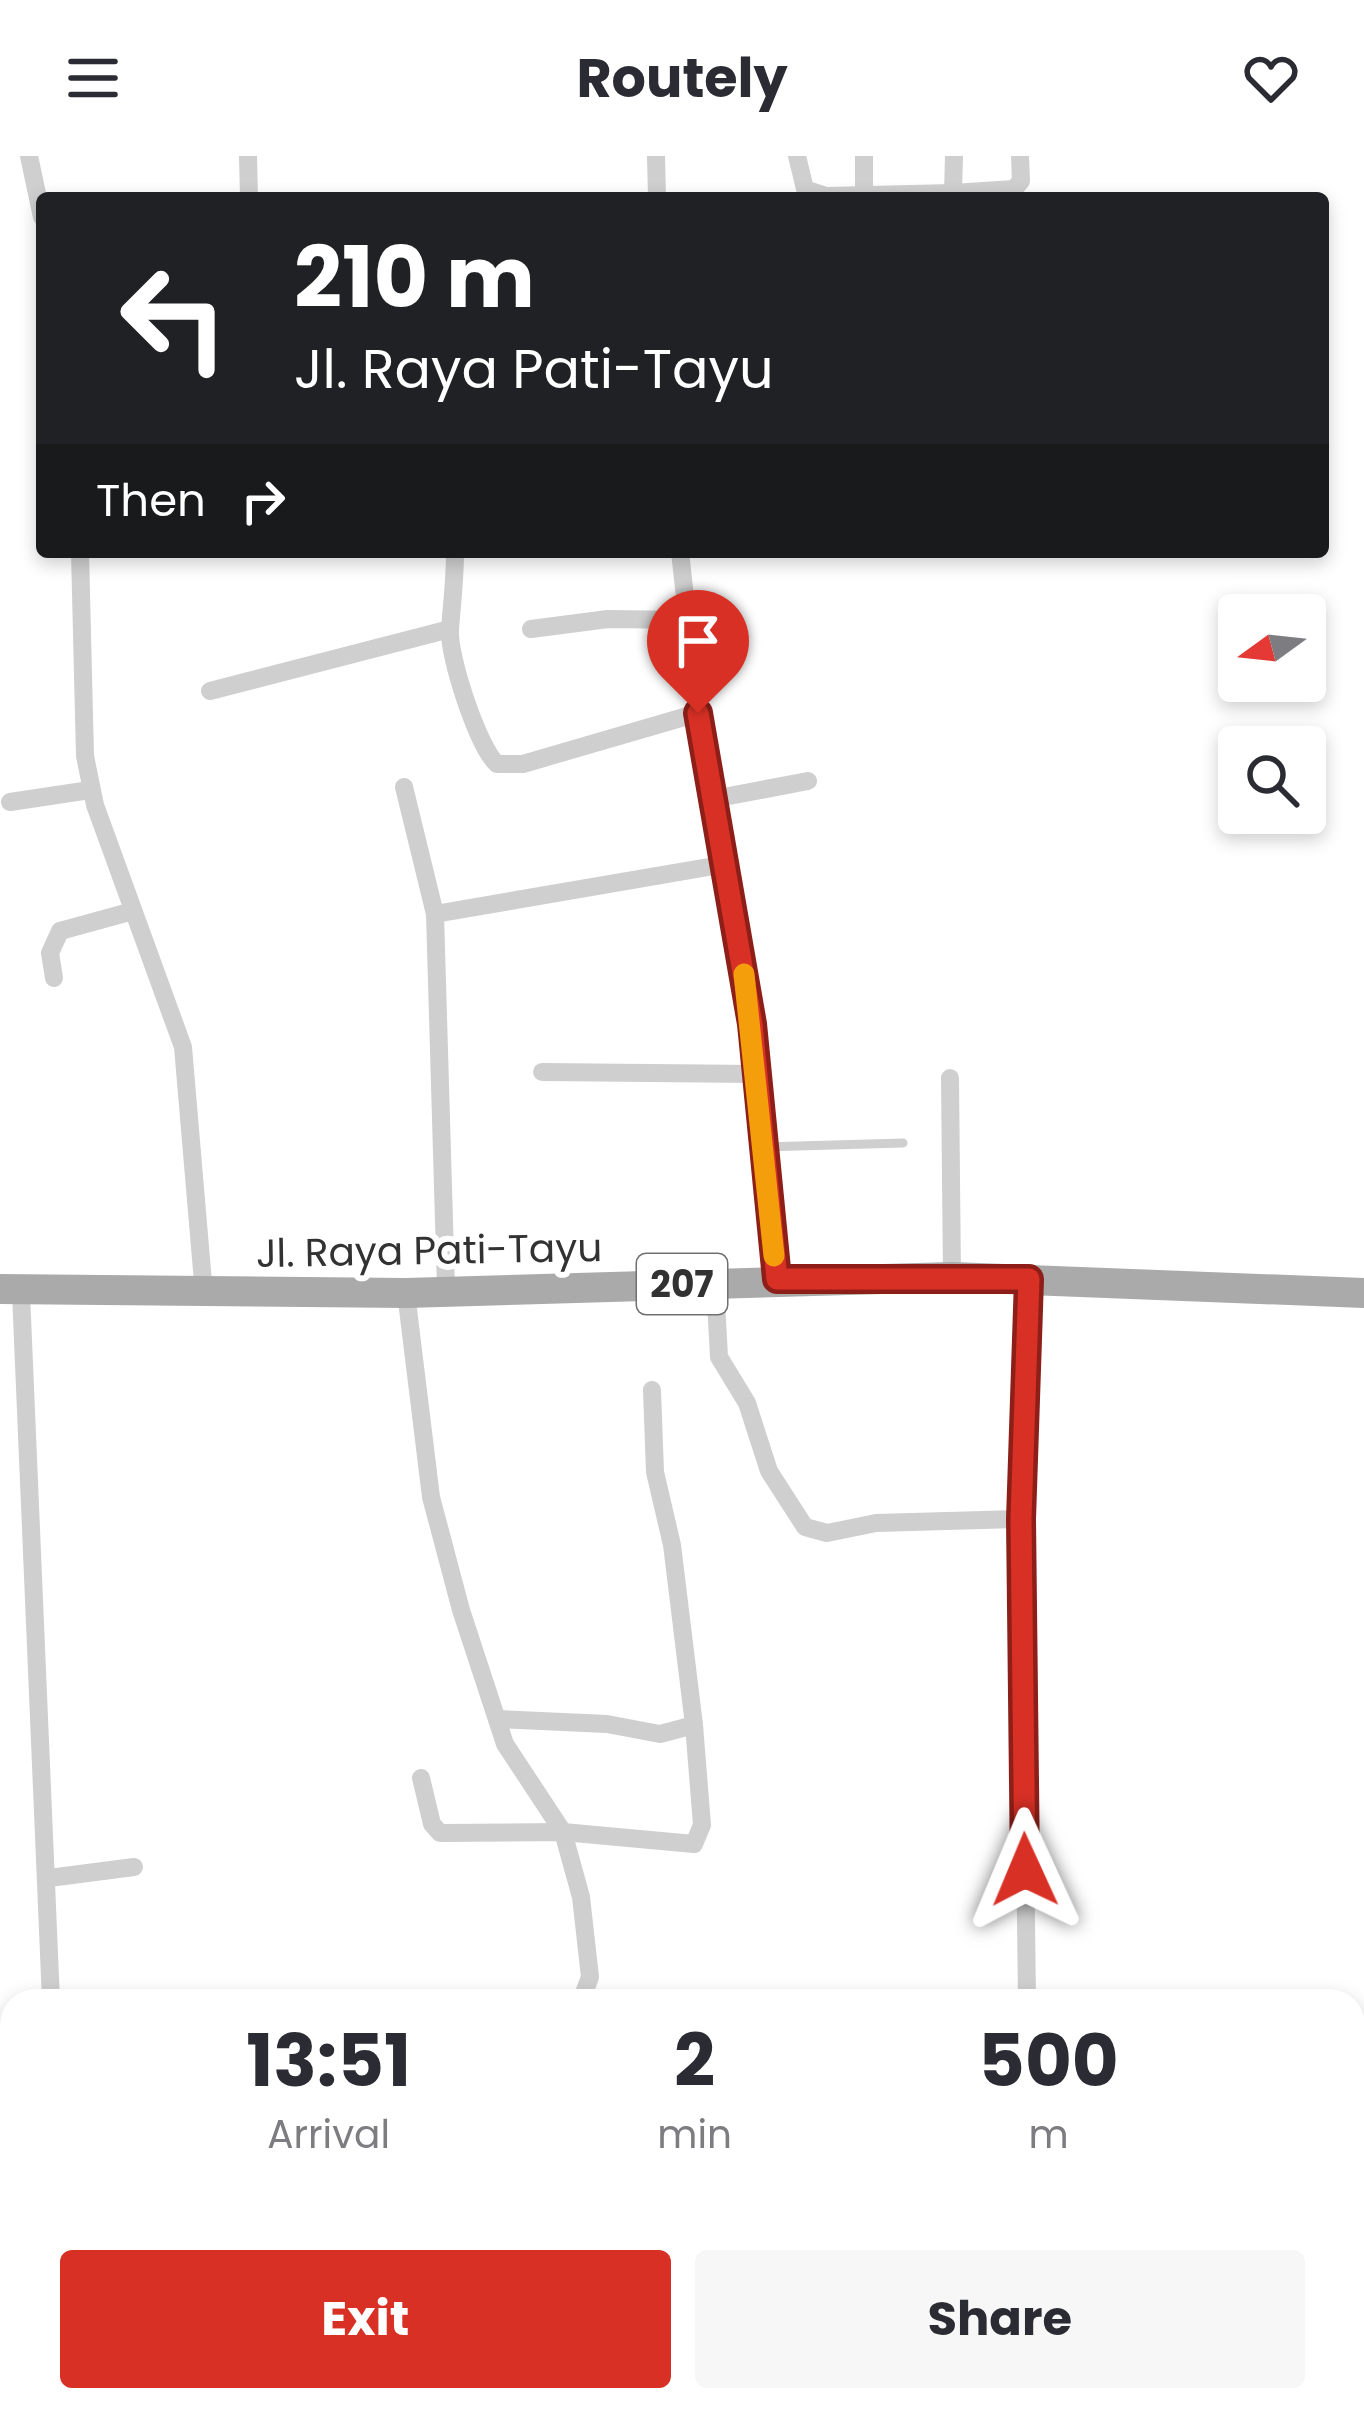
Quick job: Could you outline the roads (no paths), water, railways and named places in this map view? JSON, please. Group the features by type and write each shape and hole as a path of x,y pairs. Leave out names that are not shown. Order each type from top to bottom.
{"main road":[{"name":"Jl. Raya Pati-Tayu","path":"10,1291 406,1293 446,1288 952,1277 1364,1293"}],"street":[{"path":"29,156 37,192"},
{"path":"248,156 249,192"},
{"path":"656,156 657,192"},
{"path":"796,156 809,192"},
{"path":"864,156 864,192"},
{"path":"953,192 954,156"},
{"path":"973,192 1014,190 1021,181 1020,156"},
{"path":"80,558 90,790 183,1047 204,1294"},
{"path":"455,558 450,629 474,722 487,755 497,764 523,764 698,713"},
{"path":"681,558 698,713 757,1075 777,1279"},
{"path":"531,629 608,619 689,620"},
{"path":"210,691 450,629"},
{"path":"713,799 808,782"},
{"path":"404,787 435,914 446,1288"},
{"path":"10,802 90,790"},
{"path":"435,914 726,864"},
{"path":"54,978 52,941 60,931 133,911"},
{"path":"542,1072 757,1075"},
{"path":"950,1078 952,1277"},
{"path":"1027,1989 1021,1519 1029,1279"},
{"path":"715,1283 719,1357 753,1418 769,1471 806,1527 827,1533 876,1522 1021,1519"},
{"path":"10,1291 49,1878 51,1989"},
{"path":"406,1293 431,1497 505,1744 562,1832 590,1957 586,1989"},
{"path":"422,1778 433,1828 440,1833 562,1832 694,1844 702,1825 694,1725 672,1545 655,1472 652,1390"},
{"path":"497,1719 607,1724 660,1734 694,1725"},
{"path":"49,1878 134,1867"}],"lane":[{"path":"764,1147 904,1143"}]}
